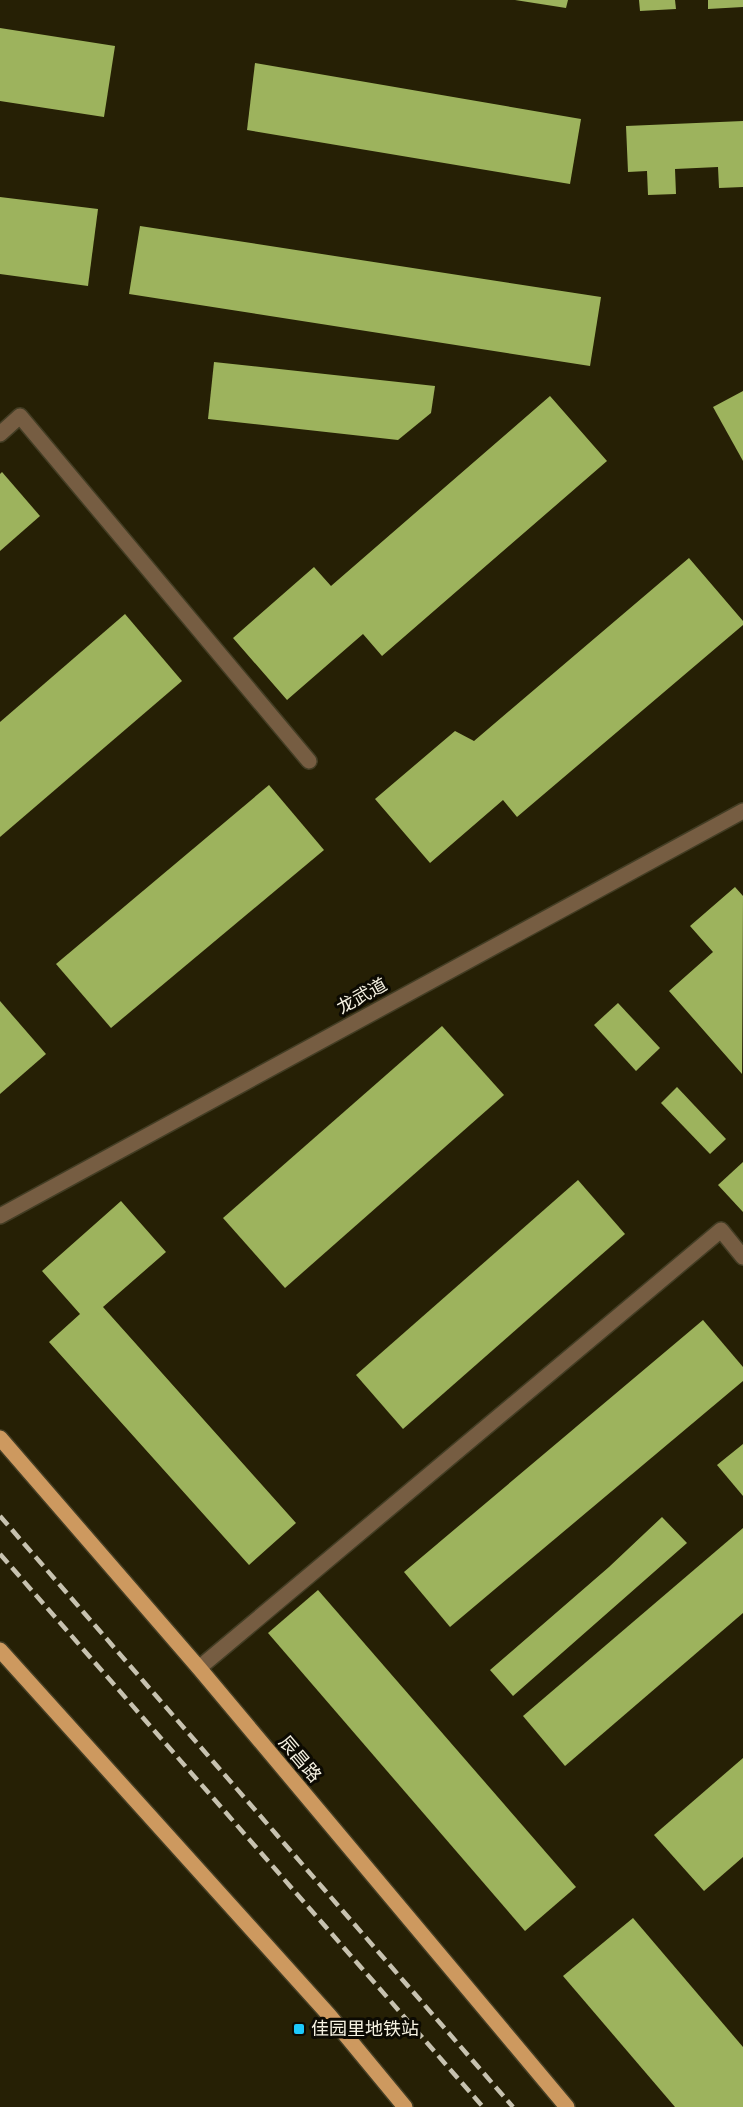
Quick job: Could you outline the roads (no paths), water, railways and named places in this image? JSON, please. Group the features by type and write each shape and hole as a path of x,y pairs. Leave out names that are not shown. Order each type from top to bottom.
{"main road":[{"name":"辰昌路","path":"0,1438 199,1668 567,2107"},
{"path":"0,1650 329,2015 405,2107"}],"street":[{"path":"0,434 20,416 309,761"},
{"name":"龙武道","path":"0,1216 743,811"},
{"path":"199,1668 721,1230 743,1257"}],"railway":[{"path":"0,1516 513,2107"},
{"path":"0,1554 483,2107"}],"place":[{"name":"佳园里地铁站","path":"299,2029"}]}
